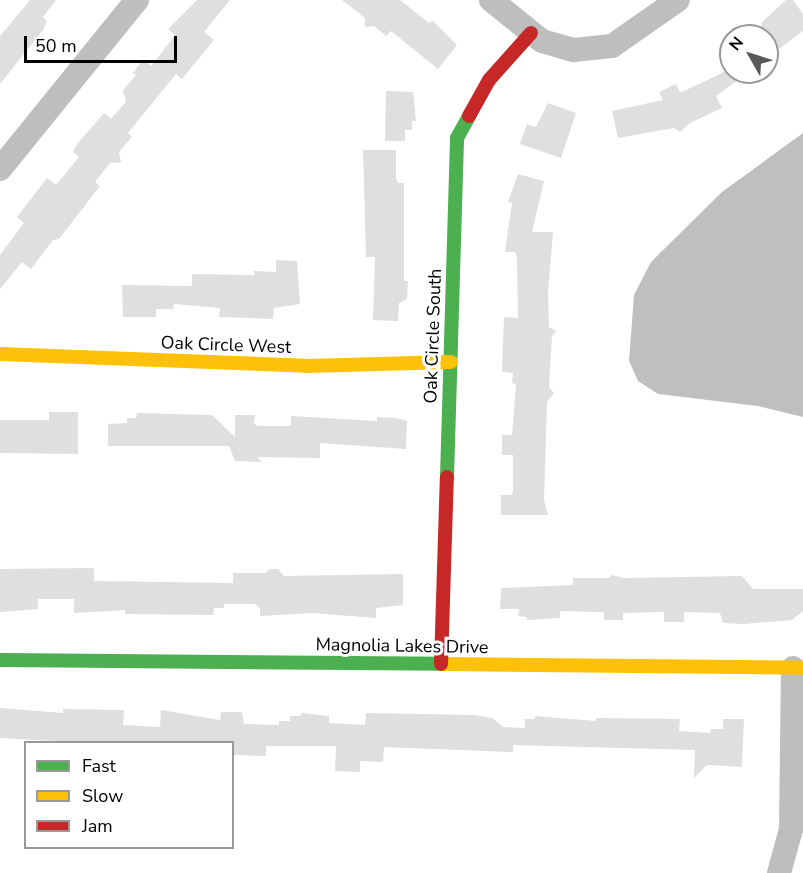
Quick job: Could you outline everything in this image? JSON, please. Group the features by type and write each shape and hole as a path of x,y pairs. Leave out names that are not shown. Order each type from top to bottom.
{"street":[{"path":"0,169 137,0"},
{"path":"491,0 542,41 574,50 612,46 678,0"},
{"name":"Oak Circle South","path":"441,664 457,138 489,80 531,33"},
{"name":"Oak Circle West","path":"0,354 306,366 451,362"},
{"name":"Magnolia Lakes Drive","path":"0,660 798,668"},
{"path":"779,873 791,829 798,668"}],"shaded area":[{"path":"803,133 803,417 758,406 658,394 638,381 629,361 634,295 651,262 722,192"}],"building":[{"path":"30,0 56,0 43,17 47,21 43,30 0,84 0,36"},
{"path":"197,0 230,0 204,32 214,40 182,79 176,74 128,133 132,137 119,152 121,162 110,163 95,182 100,186 59,239 53,240 31,269 22,262 0,289 0,255 24,223 17,217 47,178 56,185 79,157 73,152 78,143 104,113 111,119 126,102 123,90 136,75 133,73 143,60 151,66 173,38 174,34 168,29"},
{"path":"342,0 400,0 429,23 433,21 457,45 438,69 391,31 386,36 374,26 365,27 365,18"},
{"path":"786,0 793,0 803,14 803,31 779,49 779,24 762,24"},
{"path":"719,74 719,84 732,84 716,96 722,108 690,123 680,132 674,128 618,138 612,111 663,100 659,92 676,84 680,92"},
{"path":"386,91 413,92 416,121 412,121 412,130 405,130 405,141 385,141"},
{"path":"548,103 576,113 561,158 520,144 527,124 536,127"},
{"path":"363,150 396,150 396,178 398,183 404,183 404,281 408,281 407,299 399,303 398,321 373,320 375,257 366,257"},
{"path":"518,174 544,181 532,232 553,232 548,292 549,327 556,331 552,336 549,387 554,393 547,402 544,500 548,515 501,515 501,495 511,495 513,491 513,455 502,455 502,435 512,435 516,384 512,383 513,373 502,372 504,317 518,318 517,256 515,252 505,252 512,203 508,202"},
{"path":"276,260 297,261 300,304 274,308 273,319 219,317 220,308 174,304 173,309 156,309 156,317 123,317 122,285 192,286 192,274 254,275 254,271 276,272"},
{"path":"49,412 78,412 78,454 0,453 0,420 49,420"},
{"path":"137,413 212,415 235,437 235,415 255,415 254,424 258,426 291,426 291,416 377,421 377,417 396,418 407,421 406,449 320,443 320,458 257,457 262,462 235,461 229,446 108,446 108,424 127,423 127,418 136,418"},
{"path":"94,568 94,581 233,583 233,573 266,573 269,569 278,569 284,576 403,574 403,605 376,608 376,618 312,613 260,616 260,608 255,604 224,604 224,608 214,608 213,615 125,614 125,610 74,613 74,599 38,599 38,609 0,612 0,569"},
{"path":"612,575 624,578 742,576 753,589 803,589 803,611 792,620 744,624 723,623 720,613 684,612 684,622 664,622 664,612 623,613 623,620 604,620 604,612 560,611 560,618 527,620 527,617 518,616 519,609 500,609 501,588 573,585 573,578 609,578"},
{"path":"0,708 63,713 63,709 124,710 123,725 160,727 161,710 220,720 221,712 242,712 244,724 279,725 279,721 290,721 290,716 301,716 301,713 329,716 329,723 365,725 366,713 474,715 492,718 503,727 525,728 525,719 535,719 535,716 596,721 596,718 680,719 679,731 710,733 711,729 723,729 723,719 744,719 742,767 707,765 694,778 695,750 513,745 513,752 384,747 383,762 360,761 360,772 335,771 336,746 266,746 266,756 234,755 234,741 54,741 0,738"}],"traffic: fast":[{"path":"447,477 457,138 469,116"},
{"path":"0,660 444,664"}],"traffic: slow":[{"path":"0,354 306,366 451,362"},
{"path":"444,664 803,668"}],"traffic: jam":[{"path":"469,116 489,80 531,33"},
{"path":"441,664 447,477"}]}
